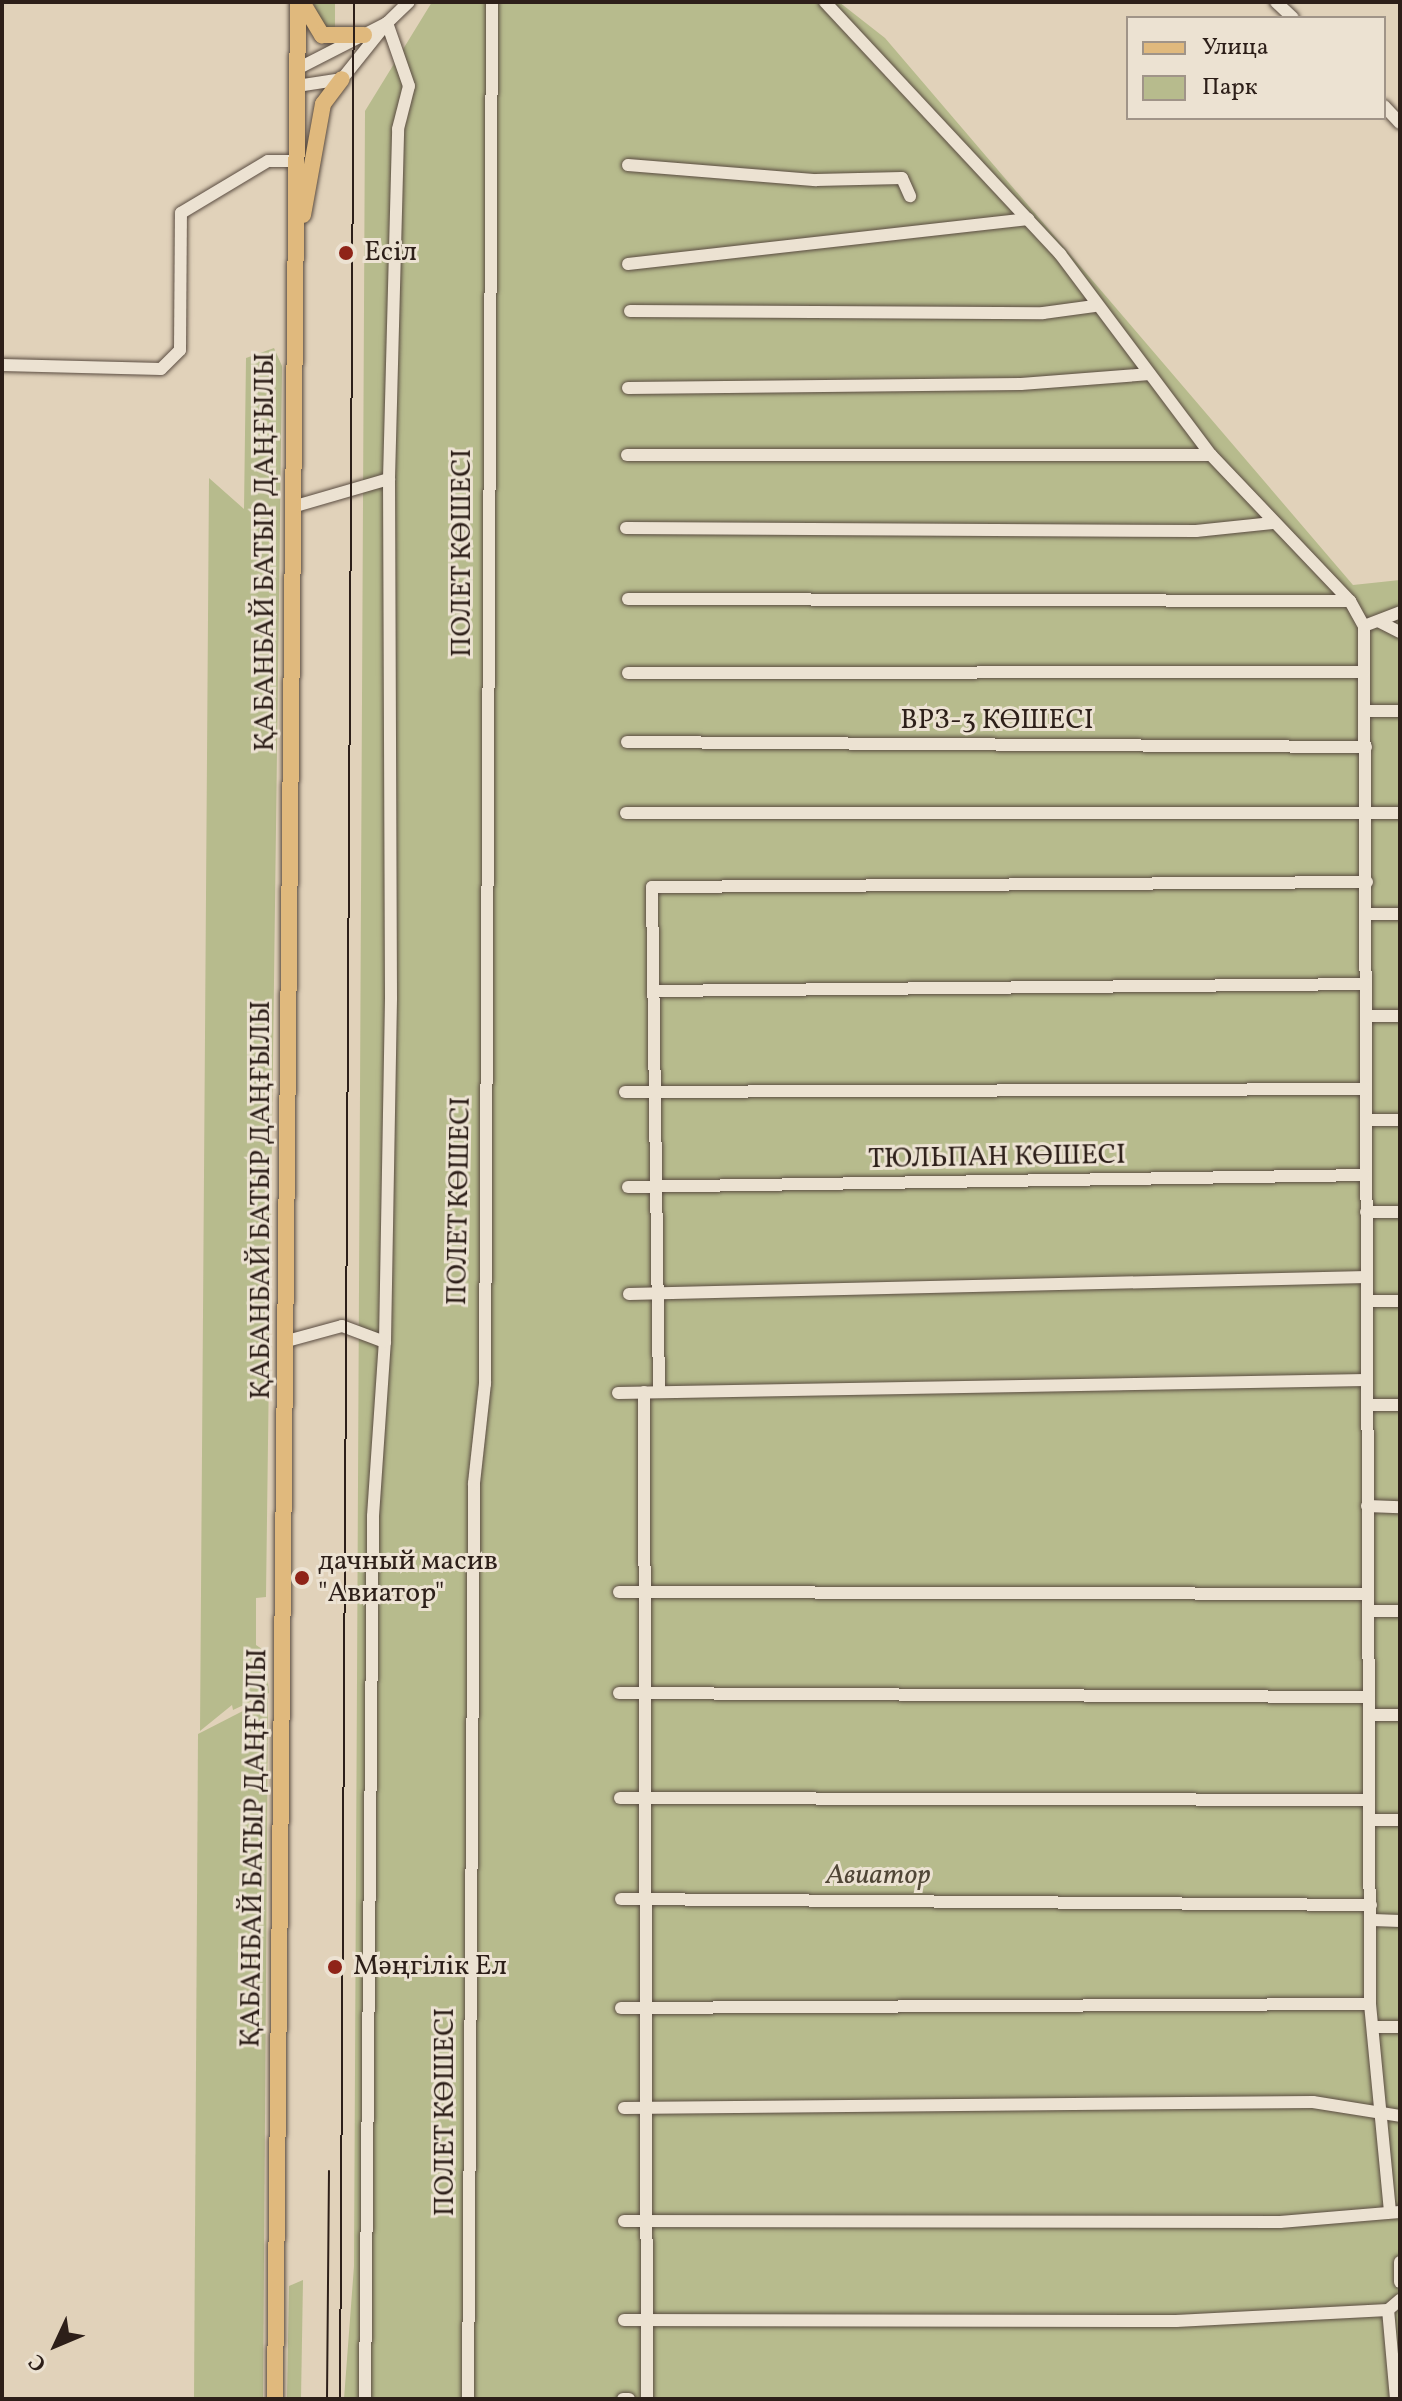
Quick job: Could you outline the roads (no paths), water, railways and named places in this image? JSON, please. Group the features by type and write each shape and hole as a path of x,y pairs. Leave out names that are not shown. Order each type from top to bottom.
{"main road":[{"path":"300,2 322,35 364,35"},
{"name":"ҚАБАНБАЙ БАТЫР ДАҢҒЫЛЫ","path":"275,2399 287,1341 295,161 300,2"},
{"path":"294,292 315,132 323,104 342,79"}],"street":[{"path":"297,78 342,79 387,23 409,2"},
{"name":"ПОЛЕТ КӨШЕСІ","path":"468,2399 474,1483 485,1384 492,2"},
{"path":"624,2221 1280,2222 1395,2212 1378,2111 1370,2004 1373,1920 1369,1800 1366,1380 1369,1301 1365,1175 1367,711 1364,626 1350,601 1211,455 1028,219 825,2"},
{"path":"1276,2 1291,16"},
{"path":"297,78 387,23"},
{"path":"365,2399 373,1516 385,1342 389,479 398,129 409,86 387,23"},
{"path":"1386,108 1400,123"},
{"path":"2,365 161,369 180,350 181,213 268,161 295,161"},
{"path":"628,165 816,180 902,178 910,196"},
{"path":"628,264 1028,219"},
{"path":"630,311 1043,313 1095,306"},
{"path":"628,388 1021,384 1150,374"},
{"path":"627,455 1211,455"},
{"path":"292,507 389,479"},
{"path":"626,528 1182,531 1273,523"},
{"path":"628,599 1350,601"},
{"path":"1364,626 1400,612"},
{"path":"1380,622 1400,632"},
{"path":"628,673 1364,672"},
{"path":"1367,711 1400,711"},
{"name":"ВРЗ-3 КӨШЕСІ","path":"627,742 1366,747"},
{"path":"626,813 1400,813"},
{"path":"659,1391 652,1091 652,887 1367,882"},
{"path":"1366,914 1400,914"},
{"path":"653,991 1366,984"},
{"path":"1367,1016 1400,1016"},
{"path":"625,1092 1366,1089"},
{"path":"1366,1120 1400,1120"},
{"name":"ТЮЛЬПАН КӨШЕСІ","path":"628,1187 1365,1175"},
{"path":"1366,1212 1400,1212"},
{"path":"629,1294 1367,1277"},
{"path":"1369,1301 1400,1301"},
{"path":"287,1341 342,1326 385,1342"},
{"path":"618,1393 1366,1380"},
{"path":"644,1392 647,1590 642,2007 647,2399"},
{"path":"1367,1405 1400,1405"},
{"path":"1367,1506 1400,1507"},
{"path":"619,1592 1368,1594"},
{"path":"1368,1611 1400,1611"},
{"path":"619,1693 1369,1697"},
{"path":"1370,1715 1400,1715"},
{"path":"620,1798 1369,1800"},
{"path":"1370,1820 1400,1820"},
{"path":"621,1899 1371,1905"},
{"path":"1373,1920 1400,1921"},
{"path":"621,2008 1370,2004"},
{"path":"1374,2027 1400,2027"},
{"path":"624,2108 1313,2102 1400,2116"},
{"path":"1400,2262 1400,2282"},
{"path":"624,2320 1176,2321 1388,2310 1400,2300"},
{"path":"1388,2310 1396,2399"}],"tram line":[{"path":"340,2399 354,2"},
{"path":"327,2399 329,2171"}],"place":[{"name":"Есіл","path":"346,253"},
{"name":"дачный масив \"Авиатор\"","path":"302,1578"},
{"name":"Мәңгілік Ел","path":"335,1967"}],"park label":[{"name":"Авиатор","path":"878,1876"}]}
